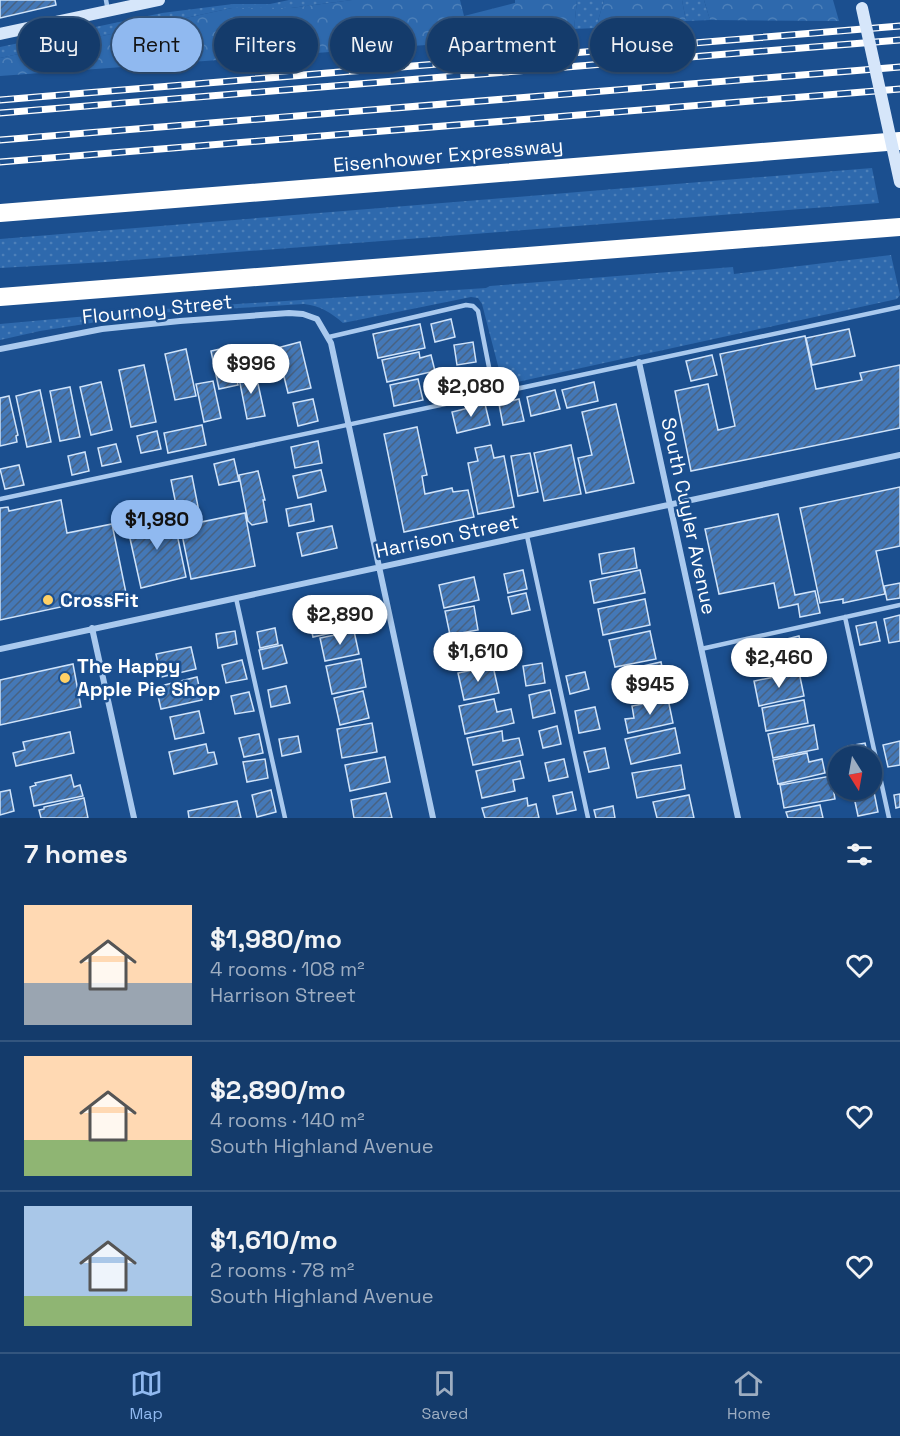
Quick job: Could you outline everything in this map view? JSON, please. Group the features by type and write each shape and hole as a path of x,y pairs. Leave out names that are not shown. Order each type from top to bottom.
{"highway":[{"name":"Eisenhower Expressway","path":"0,213 900,141"},
{"path":"0,297 900,227"}],"street":[{"path":"0,34 107,5 159,0"},
{"path":"861,4 900,182"},
{"name":"Flournoy Street","path":"0,349 102,329 289,313 303,314 317,319 329,337"},
{"path":"329,337 350,424 433,818"},
{"name":"South Cuyler Avenue","path":"639,362 738,818"},
{"name":"Harrison Street","path":"0,649 900,455"},
{"path":"92,628 134,818"}],"lane":[{"path":"329,337 466,305 473,306 478,311 494,393"},
{"path":"0,499 900,307"},
{"path":"527,536 588,818"},
{"path":"236,598 285,818"},
{"path":"701,649 900,605"},
{"path":"845,617 889,818"}],"green space":[{"path":"289,0 352,0 291,8 232,8 186,18 138,18 233,4 270,4"},
{"path":"352,0 460,0 464,16 515,3 515,0 577,0 575,18 427,18 426,45 415,46 415,18 330,18 330,52 318,53 318,18 214,18 214,60 202,61 202,18 186,18 232,8 291,8"},
{"path":"577,0 604,0 599,18 590,18 590,28 578,29 578,18 575,18"},
{"path":"604,0 682,0 685,18 599,18"},
{"path":"682,0 704,0 710,20 695,21 695,18 685,18"},
{"path":"704,0 833,0 839,21 710,20"},
{"path":"112,23 112,34 100,36 100,26"},
{"path":"112,34 112,68 100,69 100,36"},
{"path":"18,43 18,54 0,58 0,47"},
{"path":"18,54 18,72 55,72 0,76 0,58"},
{"path":"872,168 879,203 106,262 0,268 0,239"},
{"path":"891,255 900,295 897,299 503,385 482,304 478,298 471,297 343,323 325,310 304,304 155,313 40,331 0,340 0,324 176,308 486,288 733,267 734,274"}],"building":[{"path":"0,0 55,0 56,5 0,18"},
{"path":"451,319 455,337 435,342 431,324"},
{"path":"420,324 425,348 378,358 373,334"},
{"path":"849,329 855,356 812,365 806,338"},
{"path":"805,336 816,389 862,380 860,373 900,365 900,428 691,471 675,391 708,384 718,430 735,426 720,354"},
{"path":"300,342 311,388 288,393 277,348"},
{"path":"473,342 476,362 457,365 454,345"},
{"path":"229,347 238,385 219,389 211,351"},
{"path":"186,349 196,396 175,400 165,354"},
{"path":"419,352 420,358 431,355 435,371 387,382 382,360"},
{"path":"712,355 717,375 691,381 686,361"},
{"path":"144,365 156,422 131,427 119,370"},
{"path":"478,368 483,389 465,393 461,372"},
{"path":"255,370 265,416 247,419 238,373"},
{"path":"418,379 423,400 394,406 390,385"},
{"path":"213,381 221,418 204,422 196,384"},
{"path":"101,382 112,430 91,435 80,387"},
{"path":"594,382 598,401 567,408 562,390"},
{"path":"70,387 80,437 60,441 50,391"},
{"path":"40,390 51,442 27,447 16,396"},
{"path":"555,390 560,409 531,416 527,397"},
{"path":"9,396 18,435 16,436 17,442 0,446 0,398"},
{"path":"313,399 318,421 298,426 293,403"},
{"path":"519,399 524,421 503,425 499,404"},
{"path":"485,404 490,425 457,433 452,412"},
{"path":"616,404 634,483 586,493 578,458 592,455 582,412"},
{"path":"202,425 206,445 168,453 164,433"},
{"path":"417,427 427,475 422,476 425,494 452,488 453,492 468,490 474,517 404,532 384,434"},
{"path":"157,431 161,449 141,453 137,436"},
{"path":"318,441 322,463 295,468 291,447"},
{"path":"116,444 121,462 102,466 98,448"},
{"path":"491,445 494,458 504,456 514,507 478,514 468,463 478,461 475,448"},
{"path":"571,445 581,494 544,501 534,453"},
{"path":"85,452 89,471 72,475 68,456"},
{"path":"530,453 538,492 518,496 511,456"},
{"path":"234,459 239,481 219,485 214,464"},
{"path":"19,465 24,485 5,489 0,469"},
{"path":"321,470 326,491 298,498 293,476"},
{"path":"258,471 265,500 263,500 267,522 252,525 248,521 239,475"},
{"path":"192,476 201,522 245,513 255,566 191,579 171,480"},
{"path":"900,487 900,546 876,551 885,594 843,603 843,599 820,603 800,508"},
{"path":"61,500 67,533 112,524 126,593 0,620 0,508 8,507 9,511"},
{"path":"311,504 314,521 289,526 286,509"},
{"path":"778,514 795,595 815,591 820,613 800,617 798,604 779,608 774,583 719,594 705,529"},
{"path":"173,515 186,577 141,588 127,525"},
{"path":"332,526 337,548 302,556 297,533"},
{"path":"634,548 637,568 602,574 599,554"},
{"path":"523,570 527,589 508,593 504,574"},
{"path":"640,570 645,593 594,603 590,581"},
{"path":"474,577 479,600 444,608 439,585"},
{"path":"900,583 900,598 887,600 884,586"},
{"path":"526,593 530,610 512,614 508,597"},
{"path":"645,599 650,625 603,635 598,609"},
{"path":"349,606 354,628 313,637 308,615"},
{"path":"474,606 478,630 450,635 445,611"},
{"path":"900,615 900,641 889,643 884,619"},
{"path":"876,622 880,641 860,645 856,626"},
{"path":"275,628 278,644 260,648 257,632"},
{"path":"235,631 237,644 218,648 216,634"},
{"path":"354,631 359,654 325,661 320,638"},
{"path":"650,631 656,659 615,667 609,640"},
{"path":"480,634 487,660 452,668 446,642"},
{"path":"799,636 805,662 754,673 749,655 769,650 767,644"},
{"path":"282,645 287,663 263,669 259,650"},
{"path":"191,647 196,669 161,677 156,654"},
{"path":"361,659 366,687 332,694 326,666"},
{"path":"242,660 247,679 226,683 222,665"},
{"path":"661,662 667,690 626,699 620,671"},
{"path":"542,663 545,683 526,686 523,666"},
{"path":"73,664 81,707 0,725 0,680"},
{"path":"493,666 499,693 464,700 458,673"},
{"path":"585,672 589,689 570,694 566,676"},
{"path":"799,672 804,696 759,706 754,681"},
{"path":"197,677 202,700 161,709 156,687"},
{"path":"286,686 290,703 271,707 268,690"},
{"path":"550,690 555,713 533,718 529,695"},
{"path":"363,691 369,718 340,725 334,698"},
{"path":"249,692 254,711 235,714 231,696"},
{"path":"494,699 497,712 511,709 514,723 465,734 459,706"},
{"path":"668,699 673,723 628,733 625,719 634,718 632,706"},
{"path":"804,700 808,723 766,731 762,708"},
{"path":"595,707 600,729 579,733 575,711"},
{"path":"199,711 204,733 175,739 170,717"},
{"path":"372,723 377,752 342,758 337,729"},
{"path":"814,725 818,749 773,758 768,734"},
{"path":"557,726 561,744 543,748 539,731"},
{"path":"675,728 680,753 631,764 625,739"},
{"path":"502,731 503,741 519,738 523,755 473,765 467,738"},
{"path":"70,732 74,753 16,766 13,753 25,750 23,742"},
{"path":"259,734 263,753 244,757 239,738"},
{"path":"298,736 301,752 282,756 279,739"},
{"path":"900,741 900,765 888,767 883,745"},
{"path":"865,743 866,746 848,746"},
{"path":"206,744 208,753 214,752 217,764 174,774 169,752"},
{"path":"605,748 609,768 589,772 584,752"},
{"path":"807,753 809,762 822,759 825,773 778,784 773,760"},
{"path":"385,757 390,782 350,791 345,765"},
{"path":"265,759 268,778 247,782 243,762"},
{"path":"564,759 568,777 549,781 545,763"},
{"path":"520,761 524,778 513,780 515,791 482,798 476,771"},
{"path":"681,765 685,789 637,798 632,773"},
{"path":"71,775 74,787 80,785 83,796 34,806 30,787 36,785 35,783"},
{"path":"828,777 829,800 784,808 780,785"},
{"path":"10,790 14,811 0,815 0,792"},
{"path":"271,790 276,812 257,817 252,795"},
{"path":"572,792 576,810 557,814 553,796"},
{"path":"386,793 392,818 354,818 351,800"},
{"path":"900,794 900,807 896,808 894,795"},
{"path":"689,795 694,818 657,818 653,802"},
{"path":"84,798 88,818 41,818 39,810 44,807"},
{"path":"527,798 528,806 536,804 539,818 485,818 482,808"},
{"path":"855,800 876,800 878,812 858,816"},
{"path":"237,801 241,818 189,818 188,811"},
{"path":"820,805 823,818 788,818 786,812"},
{"path":"613,806 615,818 596,818 594,810"}],"railway":[{"path":"0,100 900,26"},
{"path":"0,113 900,40"},
{"path":"0,140 900,67"},
{"path":"0,162 900,89"}],"place":[{"name":"CrossFit","path":"48,600"},
{"name":"The Happy Apple Pie Shop","path":"65,678"}]}
